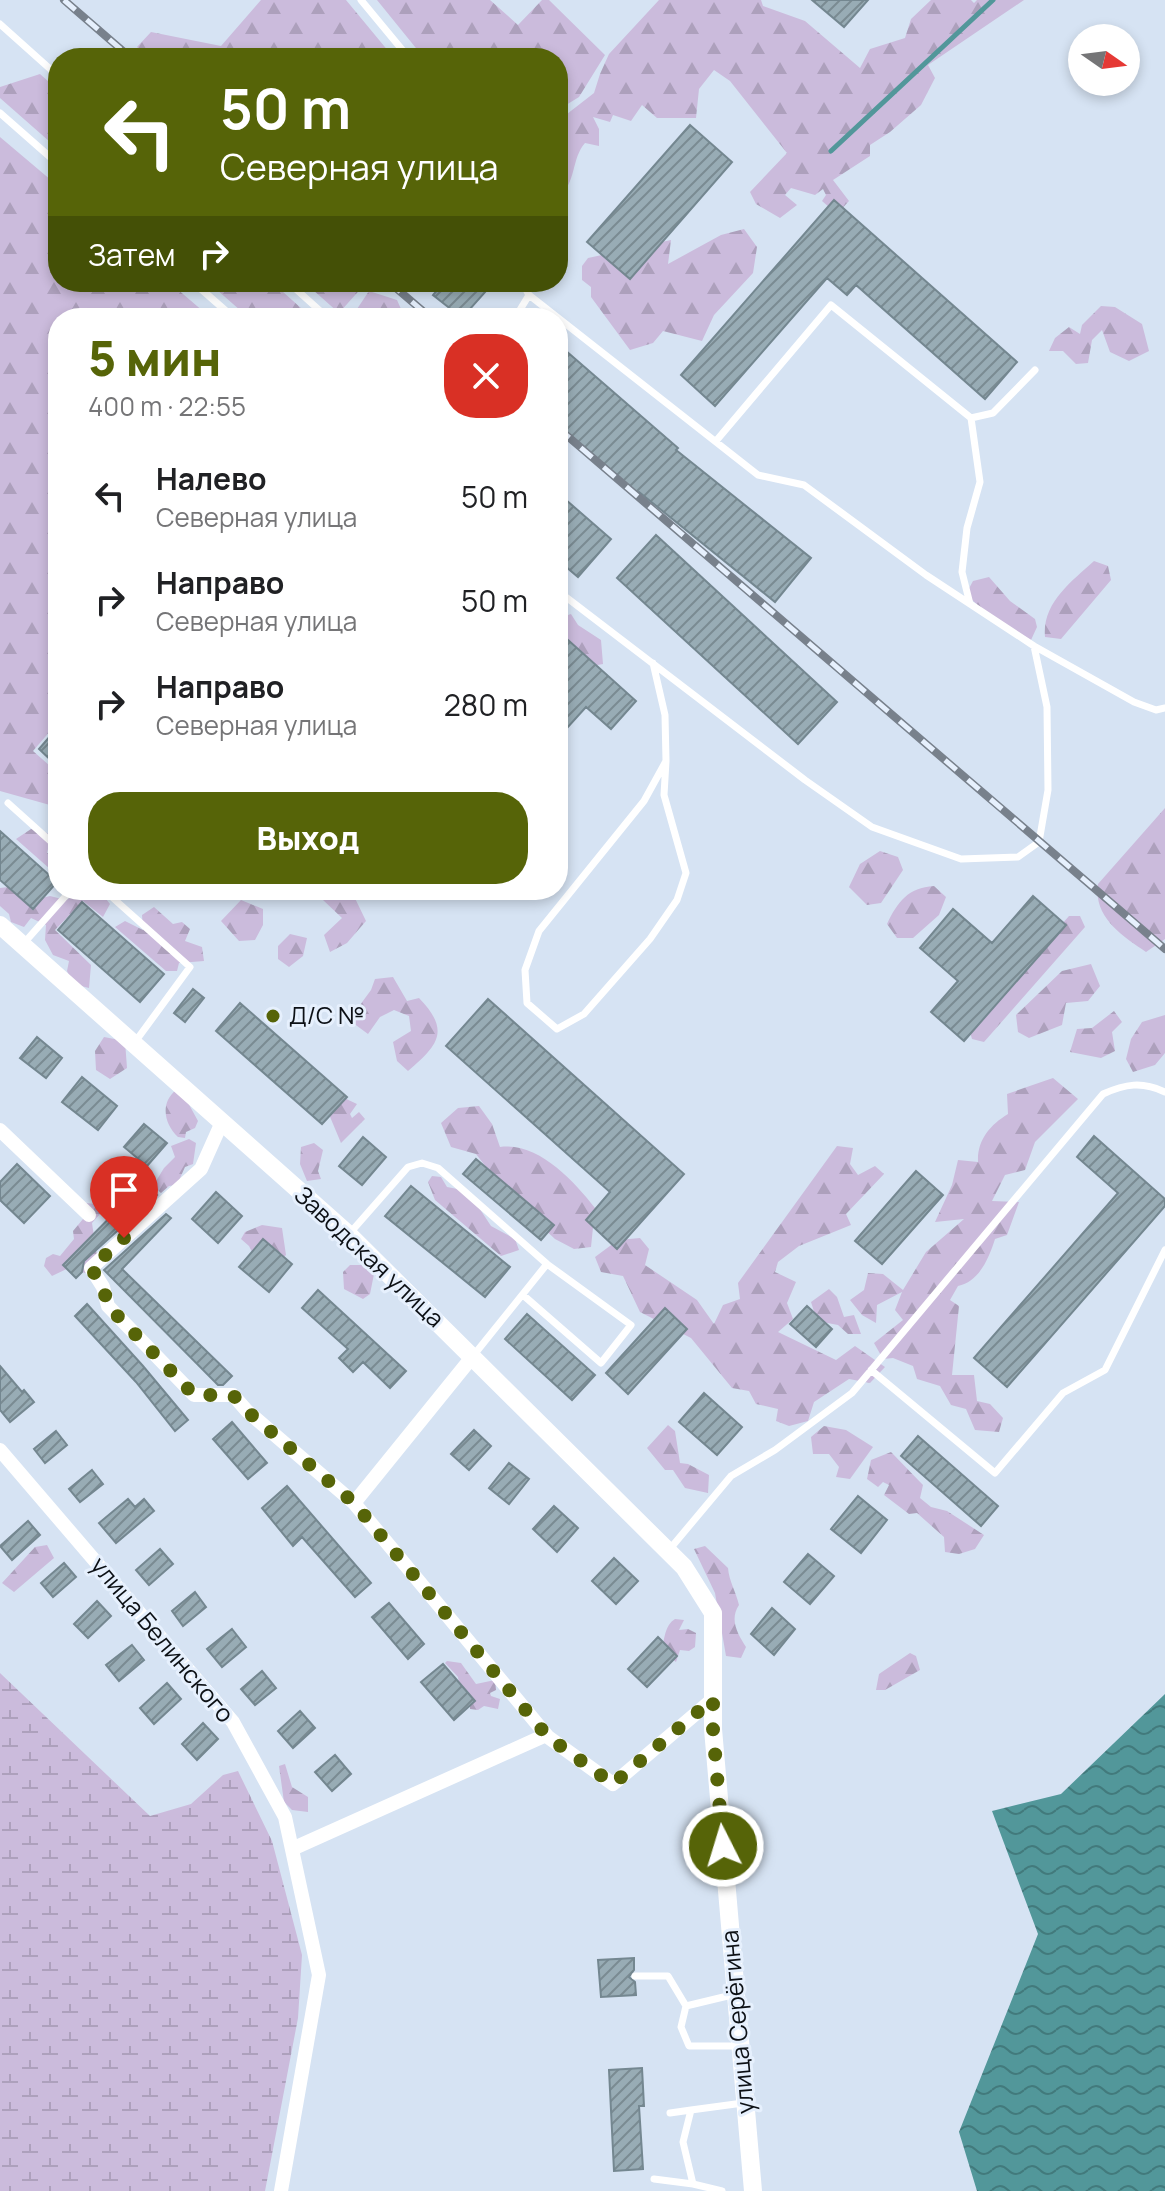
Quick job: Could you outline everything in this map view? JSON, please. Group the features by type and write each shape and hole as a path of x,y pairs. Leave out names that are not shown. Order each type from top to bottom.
{"street":[{"name":"Заводская улица","path":"0,925 348,1234 684,1567 713,1613"},
{"path":"222,1122 201,1169 91,1268 103,1287 108,1306 194,1395 233,1395 247,1411 354,1503 546,1735 613,1784 713,1699"},
{"path":"0,1130 89,1215"},
{"path":"354,1503 473,1356"},
{"name":"улица Белинского","path":"0,1450 233,1722 285,1817 319,1975 281,2191"},
{"name":"улица Серёгина","path":"713,1613 713,1729 753,2191"},
{"path":"292,1849 546,1735"}],"lane":[{"path":"361,0 401,48"},
{"path":"0,24 48,67"},
{"path":"0,113 48,155"},
{"path":"204,292 223,308"},
{"path":"299,292 317,308"},
{"path":"527,292 546,308"},
{"path":"521,308 529,295"},
{"path":"716,441 831,305 971,418 980,482 967,528 962,572 970,604"},
{"path":"568,325 758,475 804,485 926,575 1034,646 1134,702 1156,710 1165,708"},
{"path":"971,418 993,413 1035,370"},
{"path":"568,599 805,780 872,827 961,859 1018,857 1039,842 1048,790 1047,707 1034,646"},
{"path":"564,900 539,931 525,970 527,1003 557,1029 584,1014 650,939 677,900 686,873 664,795 665,715 653,663"},
{"path":"568,895 644,801 666,761"},
{"path":"8,803 48,839"},
{"path":"23,945 62,900"},
{"path":"115,900 190,967 134,1044"},
{"path":"668,1551 731,1476 775,1450 852,1393 1103,1094 1125,1084 1152,1086 1165,1092"},
{"path":"348,1234 408,1167 422,1163 438,1168 547,1264 631,1325 601,1363 523,1295"},
{"path":"871,1370 995,1473 1063,1393 1105,1370 1165,1250"},
{"path":"473,1356 547,1264"},
{"path":"635,1976 668,1976 686,2006 681,2027 689,2046 741,2046"},
{"path":"686,2006 736,1994"},
{"path":"670,2113 745,2102"},
{"path":"691,2110 683,2142 693,2184"},
{"path":"654,2179 722,2191"}],"green space":[{"path":"261,0 346,0 386,48 137,47 151,32 221,46"},
{"path":"377,0 490,0 518,25 542,0 549,0 605,55 579,97 568,104 568,48 416,48"},
{"path":"659,0 761,0 763,6 805,21 860,68 870,49 905,38 911,19 931,0 971,0 974,3 977,0 1024,0 928,65 935,78 921,105 870,145 870,156 833,180 849,201 837,214 822,201 826,195 823,189 815,195 791,188 785,195 797,205 780,218 756,204 750,192 787,153 730,81 714,70 699,89 696,118 657,118 642,105 631,121 613,115 610,122 593,117 599,129 599,146 585,143 568,185 568,113 594,93 609,54"},
{"path":"40,74 48,81 48,140 0,98 0,87"},
{"path":"0,137 48,178 48,292 181,292 199,308 48,308 48,734 33,751 48,764 48,804 0,791"},
{"path":"744,229 757,247 753,273 714,315 702,341 663,331 653,343 630,350 591,297 591,287 582,280 582,266 588,258 671,240 668,264 721,235"},
{"path":"219,292 283,292 301,308 238,308"},
{"path":"315,292 358,292 343,308 333,308"},
{"path":"368,292 372,292 397,300 401,308 358,308"},
{"path":"1101,306 1115,307 1142,324 1149,351 1129,361 1110,352 1102,330 1092,340 1088,363 1076,364 1063,351 1049,351 1055,338 1069,327 1080,334 1082,325"},
{"path":"1094,561 1108,566 1111,580 1061,639 1045,637 1045,625 1053,604"},
{"path":"989,577 1010,601 1035,619 1037,627 1031,640 989,616 966,594 973,581"},
{"path":"571,614 578,625 601,640 603,664 592,666 568,642 568,615"},
{"path":"1165,808 1165,939 1146,952 1119,932 1105,916 1100,906 1098,884"},
{"path":"31,829 47,833 48,867 16,839"},
{"path":"880,851 898,857 903,870 881,903 867,905 849,887 860,864"},
{"path":"17,886 33,900 48,896 48,900 107,900 110,904 103,917 83,901 55,930 91,965 89,988 73,984 67,971 69,961 53,955 45,940 46,925 31,918 24,927 11,922 9,914 0,906 0,888"},
{"path":"934,886 946,897 939,915 913,938 897,938 887,924 895,909 911,893"},
{"path":"241,900 263,909 263,925 255,940 239,941 221,921"},
{"path":"323,900 356,900 366,921 347,943 330,952 324,935 342,918"},
{"path":"154,907 173,924 182,922 190,929 185,941 202,947 204,961 179,963 177,971 166,971 115,927 125,921 143,930 142,915"},
{"path":"1069,916 1080,916 1085,927 984,1042 972,1039 969,1029"},
{"path":"290,934 307,938 303,956 289,967 278,959 278,946"},
{"path":"1091,964 1100,986 1088,1001 1066,1003 1062,1025 1029,1038 1018,1032 1016,1015 1062,971"},
{"path":"393,977 407,1001 419,998 435,1020 437,1029 433,1045 408,1071 397,1061 393,1042 411,1031 409,1016 394,1010 380,1017 368,1034 349,1020 371,990 375,979"},
{"path":"1114,1011 1122,1022 1112,1032 1115,1051 1101,1058 1070,1052 1077,1029 1092,1028"},
{"path":"1165,1015 1165,1053 1155,1065 1133,1072 1126,1059 1131,1039 1142,1022"},
{"path":"104,1037 125,1041 127,1068 110,1079 96,1070 95,1051"},
{"path":"1053,1078 1078,1099 1035,1142 1025,1170 1005,1175 992,1201 1019,1202 1007,1235 995,1239 982,1268 972,1280 958,1286 950,1300 959,1306 952,1375 974,1375 977,1401 990,1404 1003,1418 999,1432 975,1430 966,1409 951,1405 940,1386 917,1379 913,1366 893,1358 883,1359 874,1343 903,1320 895,1310 902,1292 877,1305 876,1323 862,1315 850,1300 864,1290 868,1273 883,1274 903,1290 926,1252 964,1219 935,1222 952,1185 958,1160 978,1162 986,1134 1008,1114 1007,1094"},
{"path":"176,1090 186,1099 198,1121 195,1128 186,1132 185,1138 173,1132 167,1120 166,1107"},
{"path":"342,1097 357,1104 350,1114 352,1118 359,1112 365,1119 341,1143 328,1112"},
{"path":"479,1106 492,1124 500,1147 528,1150 554,1165 595,1208 591,1247 574,1249 555,1239 507,1194 476,1154 451,1147 441,1123 458,1108"},
{"path":"189,1139 196,1143 193,1164 185,1167 177,1185 169,1186 161,1193 153,1186 175,1157 171,1146"},
{"path":"314,1143 323,1150 318,1171 321,1179 307,1181 300,1164 301,1147"},
{"path":"837,1146 853,1148 850,1164 858,1175 875,1166 884,1174 846,1214 851,1225 799,1246 778,1262 775,1272 796,1282 787,1303 793,1319 778,1332 836,1360 855,1346 885,1367 870,1383 849,1379 814,1402 808,1421 789,1426 776,1421 778,1409 756,1404 749,1391 732,1388 691,1338 640,1312 623,1276 601,1272 595,1257 618,1240 640,1238 649,1249 645,1265 697,1300 714,1324 723,1305 740,1299 738,1283"},
{"path":"432,1176 441,1177 447,1187 468,1191 491,1226 515,1239 519,1250 501,1256 435,1200 428,1182"},
{"path":"86,1203 95,1204 101,1213 92,1223 97,1253 96,1270 84,1273 77,1264 52,1276 44,1266 46,1258 53,1254 60,1256 74,1239 73,1231 83,1219"},
{"path":"262,1225 282,1228 286,1255 278,1262 255,1258 241,1239 245,1232"},
{"path":"350,1265 370,1265 374,1274 370,1294 363,1299 344,1289 343,1272"},
{"path":"829,1289 837,1297 844,1317 854,1315 861,1334 848,1334 838,1325 817,1321 811,1302"},
{"path":"668,1425 675,1431 680,1463 709,1475 708,1493 685,1488 673,1470 665,1470 647,1448"},
{"path":"824,1426 846,1430 873,1447 850,1479 836,1477 839,1467 829,1454 813,1454 811,1437"},
{"path":"891,1452 923,1485 920,1498 984,1535 975,1549 959,1554 945,1552 944,1537 917,1513 909,1514 884,1495 889,1485 883,1482 878,1487 867,1479 871,1460"},
{"path":"47,1545 54,1558 14,1592 2,1583 35,1547"},
{"path":"705,1546 728,1568 739,1605 735,1616 736,1627 746,1647 741,1658 726,1656 715,1593 694,1549"},
{"path":"675,1619 684,1620 679,1630 688,1629 696,1633 695,1647 689,1651 680,1650 676,1662 662,1651 667,1629"},
{"path":"910,1653 916,1656 920,1670 885,1690 876,1690 879,1674"},
{"path":"445,1663 461,1663 476,1684 495,1680 496,1690 490,1693 500,1699 498,1709 484,1706 478,1710 470,1709 470,1699 460,1691 458,1677"},
{"path":"0,1673 150,1816 191,1804 223,1775 238,1771 272,1841 302,1955 298,2018 265,2191 0,2191"},
{"path":"285,1764 292,1787 308,1797 308,1812 292,1810 284,1802 279,1766"}],"water":[{"path":"1165,1694 1165,2191 977,2191 959,2132 1038,1934 992,1811 1061,1794"}],"building":[{"path":"812,0 868,0 844,27"},
{"path":"690,125 732,162 630,279 587,242"},
{"path":"834,200 1017,362 985,399 856,285 847,295 827,278 715,406 681,375"},
{"path":"436,292 485,292 471,308 449,308 433,295"},
{"path":"568,353 678,448 676,450 811,558 775,602 639,492 637,495 568,435"},
{"path":"568,502 611,539 578,577 568,568"},
{"path":"656,535 837,702 798,744 617,578"},
{"path":"568,640 636,701 611,729 586,707 568,727"},
{"path":"48,739 48,758 39,749"},
{"path":"0,831 48,874 48,892 33,909 0,880"},
{"path":"1033,896 1066,925 964,1041 931,1012 958,981 920,948 953,909 992,943"},
{"path":"82,902 164,974 140,1002 58,930"},
{"path":"193,989 204,998 185,1022 174,1013"},
{"path":"488,999 684,1174 617,1249 586,1220 610,1192 446,1046"},
{"path":"240,1003 347,1097 322,1124 216,1031"},
{"path":"37,1037 62,1058 46,1078 20,1058"},
{"path":"82,1077 117,1106 98,1130 62,1102"},
{"path":"144,1124 167,1143 147,1166 124,1147"},
{"path":"1094,1136 1165,1199 1165,1206 1007,1387 974,1358 1118,1193 1077,1157"},
{"path":"363,1137 386,1157 362,1185 339,1166"},
{"path":"476,1159 554,1225 541,1240 463,1174"},
{"path":"17,1164 50,1196 24,1223 0,1200 0,1182"},
{"path":"916,1171 943,1195 882,1264 855,1241"},
{"path":"144,1183 157,1195 84,1261 82,1272 76,1278 63,1265"},
{"path":"411,1186 510,1267 485,1297 385,1216"},
{"path":"216,1192 242,1216 218,1243 192,1219"},
{"path":"166,1214 171,1218 122,1269 232,1376 223,1385 218,1385 104,1270"},
{"path":"263,1239 292,1264 269,1292 239,1267"},
{"path":"318,1290 406,1371 390,1388 363,1362 353,1372 339,1358 348,1349 302,1308"},
{"path":"87,1304 188,1420 175,1431 136,1382 75,1316"},
{"path":"807,1306 832,1329 816,1347 790,1324"},
{"path":"665,1308 687,1329 628,1394 606,1373"},
{"path":"527,1314 595,1375 572,1400 505,1339"},
{"path":"0,1366 34,1402 10,1422 0,1410"},
{"path":"704,1393 742,1427 717,1455 679,1422"},
{"path":"232,1422 267,1463 248,1479 213,1439"},
{"path":"474,1430 491,1446 469,1470 451,1454"},
{"path":"56,1431 67,1445 45,1463 34,1449"},
{"path":"918,1436 998,1506 981,1526 901,1456"},
{"path":"509,1463 529,1479 509,1504 489,1488"},
{"path":"92,1470 103,1484 80,1502 69,1489"},
{"path":"287,1486 371,1583 355,1597 302,1537 293,1546 262,1508"},
{"path":"858,1496 887,1520 861,1553 831,1529"},
{"path":"128,1499 135,1507 144,1499 154,1511 116,1543 99,1523"},
{"path":"554,1506 578,1528 557,1552 533,1529"},
{"path":"28,1521 40,1535 12,1560 0,1546"},
{"path":"160,1549 173,1564 149,1585 136,1570"},
{"path":"808,1554 834,1576 810,1604 784,1582"},
{"path":"614,1558 638,1581 616,1604 592,1581"},
{"path":"64,1563 76,1577 53,1597 41,1583"},
{"path":"195,1592 206,1607 183,1626 172,1611"},
{"path":"97,1601 111,1616 88,1638 74,1624"},
{"path":"389,1603 424,1644 408,1659 372,1617"},
{"path":"772,1608 795,1629 774,1655 751,1634"},
{"path":"232,1629 246,1647 222,1667 207,1649"},
{"path":"658,1637 677,1656 647,1687 628,1669"},
{"path":"132,1645 144,1660 119,1681 106,1665"},
{"path":"443,1664 475,1701 454,1720 421,1682"},
{"path":"262,1671 276,1688 255,1705 241,1689"},
{"path":"167,1683 181,1699 154,1724 140,1708"},
{"path":"300,1711 315,1728 293,1748 278,1731"},
{"path":"203,1723 218,1739 197,1760 182,1744"},
{"path":"335,1755 351,1774 332,1791 315,1772"},
{"path":"634,1958 634,1970 629,1977 635,1982 636,1995 601,1997 598,1960"},
{"path":"642,2068 644,2106 639,2106 643,2169 614,2171 609,2070"}],"waterway":[{"path":"831,151 993,0"}],"railway":[{"path":"64,0 119,48"},
{"path":"401,292 419,308"},
{"path":"568,437 1165,949"}],"place":[{"name":"Д/С №","path":"273,1016"}],"route":[{"path":"124,1238 91,1268 103,1287 108,1306 194,1395 233,1395 247,1411 354,1503 548,1737 613,1784 713,1699 723,1846"}]}
